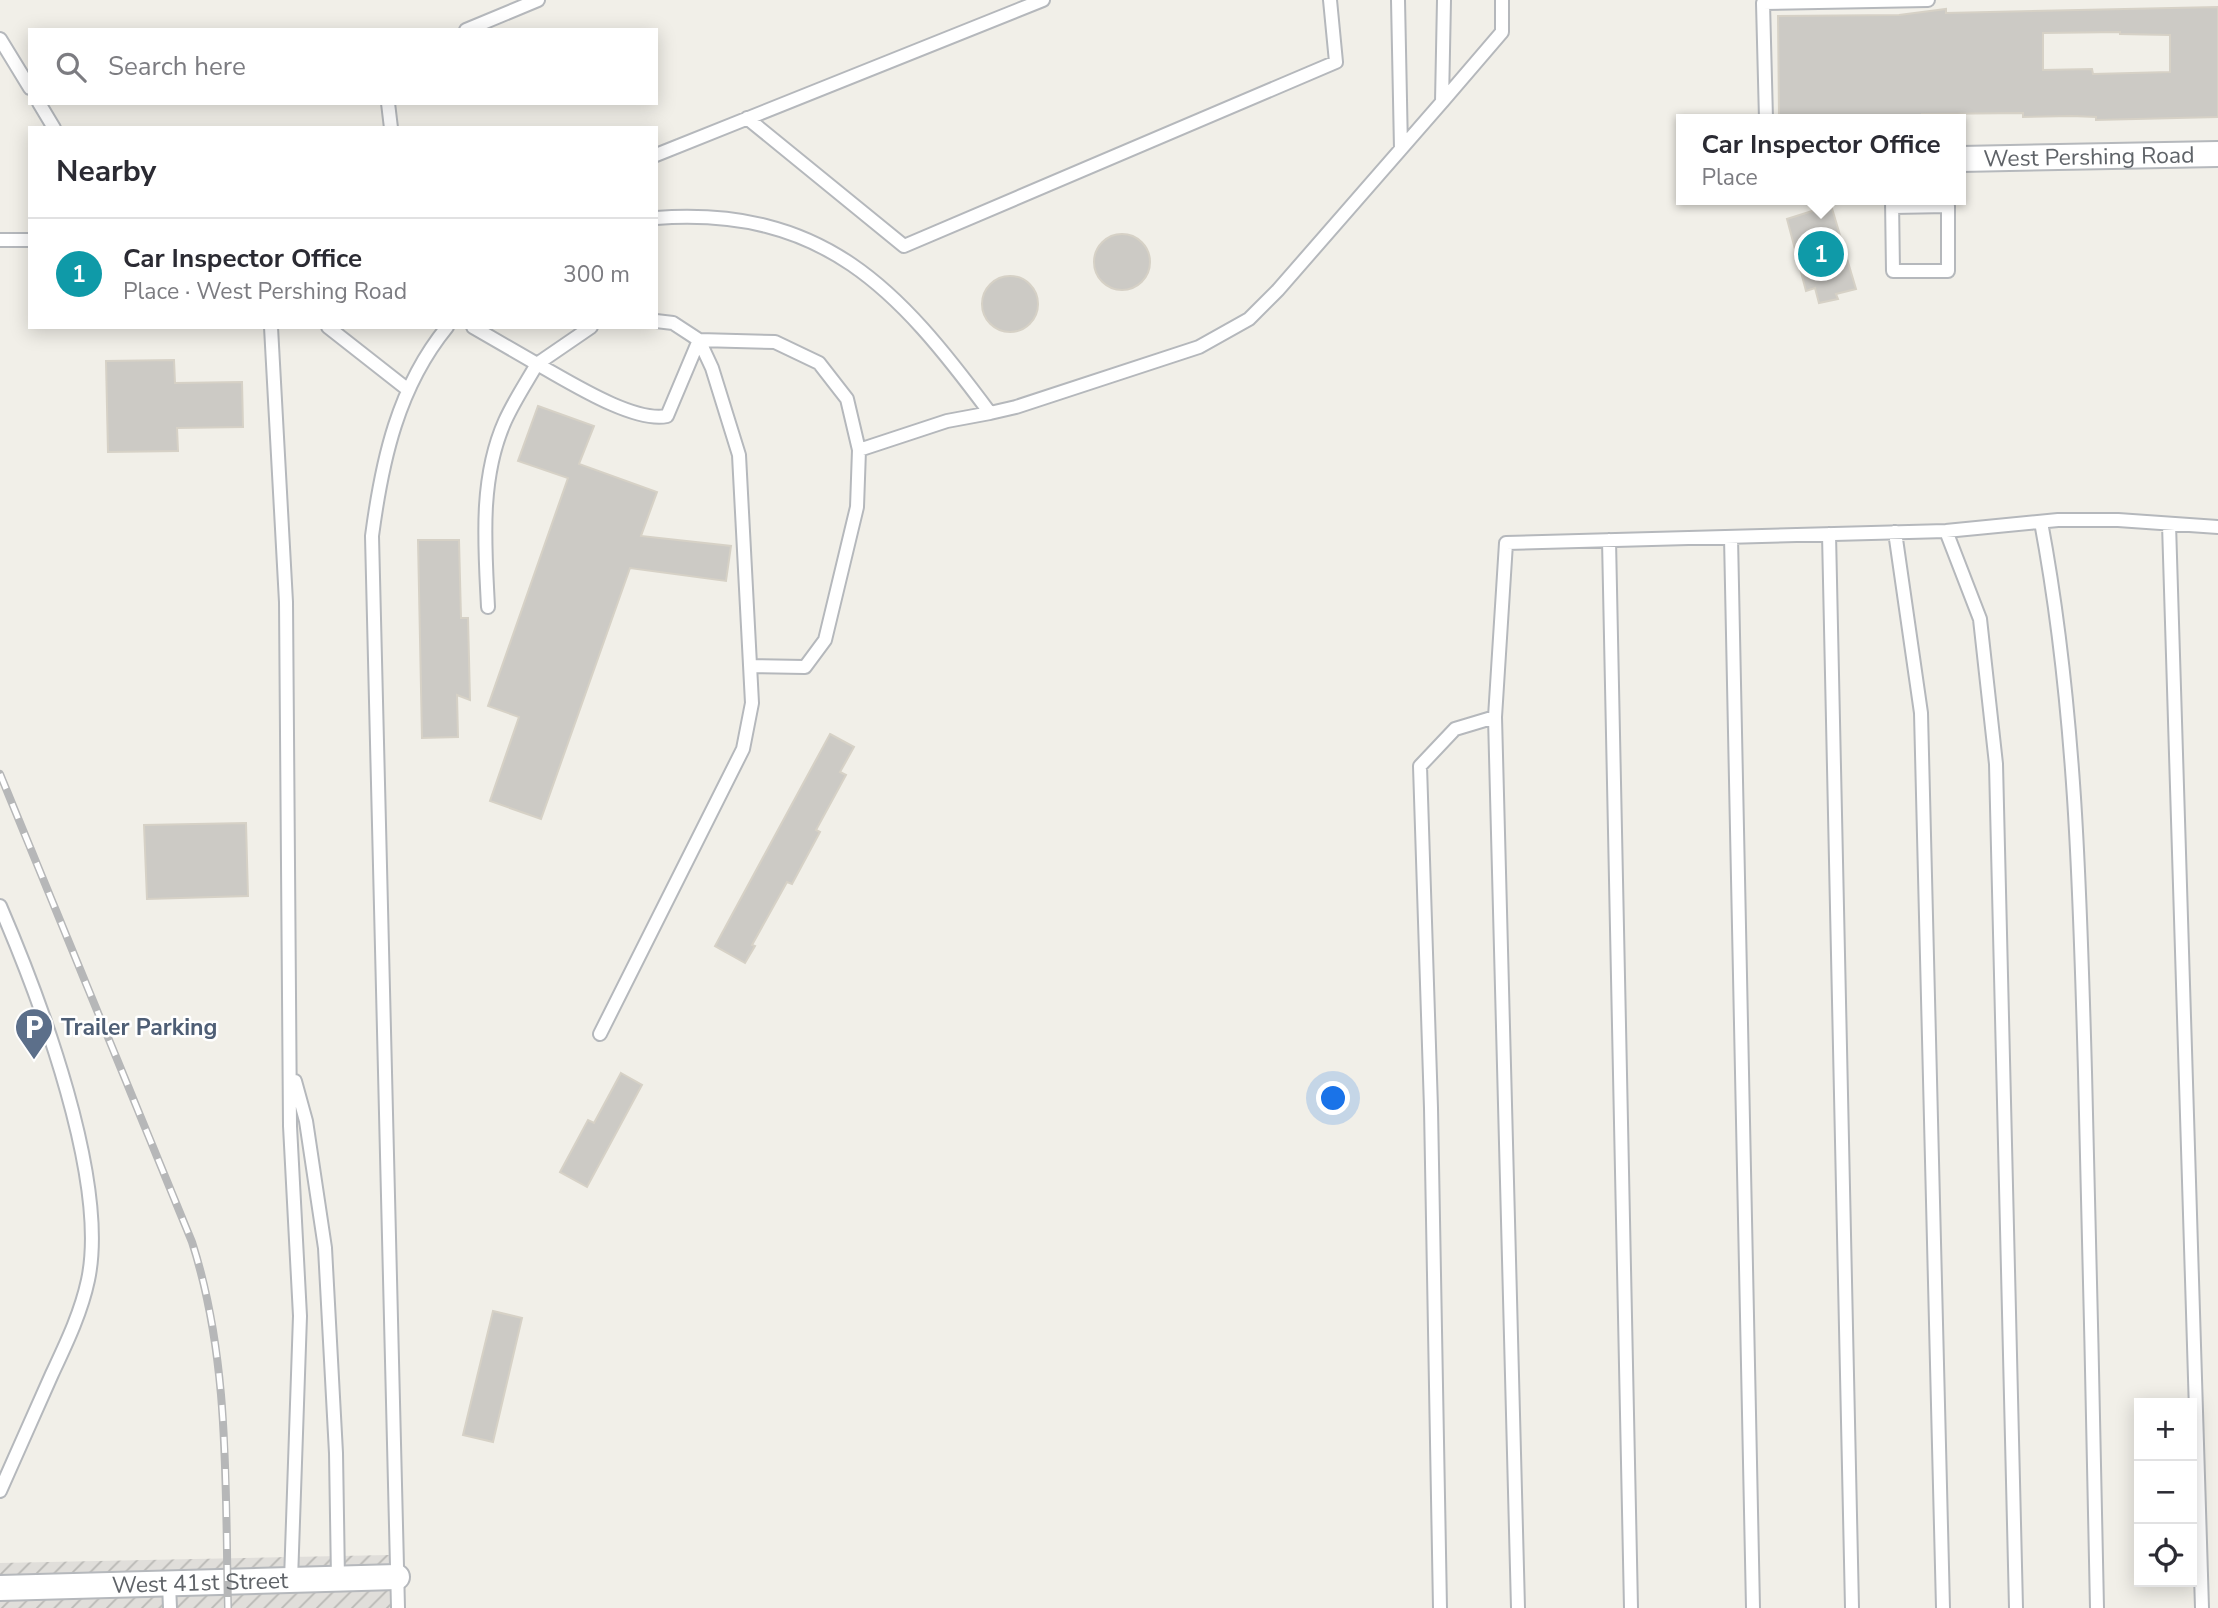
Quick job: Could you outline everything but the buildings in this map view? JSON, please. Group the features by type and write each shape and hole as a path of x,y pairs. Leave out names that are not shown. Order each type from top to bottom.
{"street":[{"name":"West Pershing Road","path":"1966,159 2218,154"},
{"name":"West 41st Street","path":"0,1588 169,1596 291,1580 397,1577"}],"lane":[{"path":"471,28 538,0"},
{"path":"658,154 1043,0"},
{"path":"747,118 904,246 1336,62 1331,0"},
{"path":"1398,0 1401,149"},
{"path":"1442,102 1444,0"},
{"path":"859,450 947,421 990,413 1092,383 1199,347 1248,319 1278,290 1502,32 1502,0"},
{"path":"1766,114 1763,3 1928,0"},
{"path":"0,39 28,85"},
{"path":"40,105 53,126"},
{"path":"388,105 391,126"},
{"path":"1892,205 1893,271 1948,271 1948,206 1929,205"},
{"path":"658,218 714,218 755,224 790,234 831,251 867,273 901,302 990,413"},
{"path":"0,240 28,240"},
{"path":"658,321 673,323 699,340 775,342 819,363 847,399 859,450 857,506 825,640 805,667 751,666"},
{"path":"271,329 286,603 290,1064 300,1316 291,1580"},
{"path":"331,329 407,390"},
{"path":"398,1608 372,536 384,461 407,390 429,349 445,329"},
{"path":"475,329 601,398 655,418 667,415 699,340"},
{"path":"488,607 484,523 493,461 504,422 537,365 588,329"},
{"path":"600,1034 743,750 752,703 739,455 712,368 699,340"},
{"path":"1518,1608 1495,717 1506,543 1946,531 2041,522 2118,520 2218,527"},
{"path":"2041,522 2059,617 2073,769 2082,967 2097,1608"},
{"path":"2169,524 2202,1608"},
{"path":"1946,531 1980,619 1996,764 2016,1608"},
{"path":"1895,532 1921,713 1942,1608"},
{"path":"1829,534 1852,1608"},
{"path":"1731,537 1754,1608"},
{"path":"1609,540 1631,1608"},
{"path":"1440,1608 1431,1108 1420,766 1455,729 1495,717"},
{"path":"0,906 24,962 68,1099 89,1185 93,1234 89,1279 77,1320 0,1491"},
{"path":"290,1064 306,1121 324,1248 336,1453 338,1579"}],"shaded area":[{"path":"389,1555 390,1608 0,1608 0,1563"}],"railway":[{"path":"0,774 192,1242 204,1287 219,1377 225,1469 228,1608"}],"place":[{"name":"Car Inspector Office","path":"1821,254"},
{"name":"Trailer Parking","path":"34,1061"}]}
